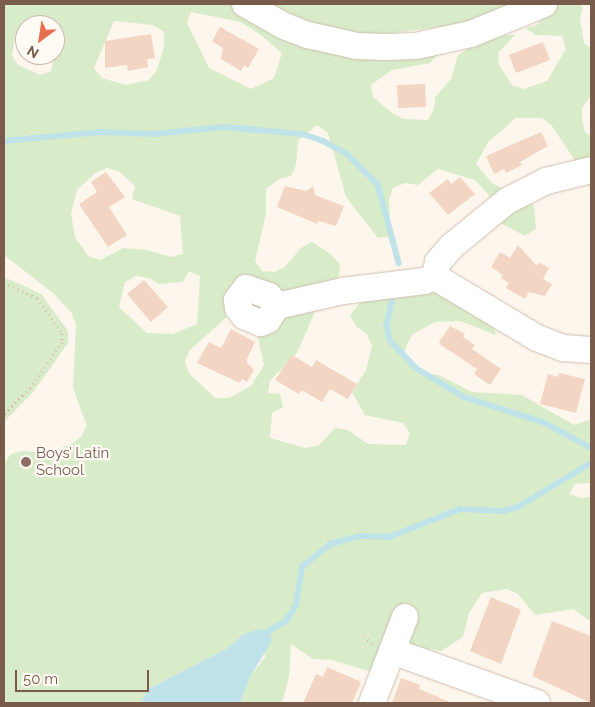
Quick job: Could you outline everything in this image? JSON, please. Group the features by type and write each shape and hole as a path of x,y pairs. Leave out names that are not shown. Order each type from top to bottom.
{"street":[{"path":"245,4 284,26 308,35 357,46 386,47 416,46 471,34 544,4"},
{"path":"435,276 438,262 452,246 507,201 546,181 591,170"},
{"path":"277,306 343,291 424,281 435,276"},
{"path":"435,276 537,338 563,348 591,350"},
{"path":"372,703 405,617"},
{"path":"392,651 536,703"}],"path":[{"path":"4,283 37,298 62,332 62,342 30,388 4,414"}],"green space":[{"path":"4,4 230,4 268,26 438,54 430,63 392,70 371,85 373,97 392,113 403,119 428,120 434,109 435,97 451,79 458,55 490,35 515,35 498,53 499,65 512,85 524,89 547,81 566,49 562,36 536,35 525,28 537,25 554,4 579,4 583,7 580,19 584,43 591,48 591,95 582,108 582,120 585,132 591,136 591,191 574,159 552,126 542,118 516,118 488,142 476,164 492,183 534,205 536,229 525,236 502,224 492,199 475,180 438,169 418,185 405,183 393,188 389,199 391,236 378,238 346,197 328,133 317,125 298,141 296,165 291,176 279,179 266,189 266,214 255,261 262,271 274,272 285,267 301,248 312,242 332,255 340,265 339,276 322,296 297,353 270,381 268,393 280,394 283,407 272,413 270,438 305,448 318,446 335,428 348,430 368,444 406,445 410,433 403,423 365,415 352,392 366,370 372,346 367,334 356,326 350,315 366,296 430,290 454,293 492,323 496,335 460,321 435,322 413,334 407,344 404,356 414,371 439,375 472,392 522,395 574,425 591,419 591,483 575,484 569,494 580,498 591,497 591,622 573,609 535,615 518,594 507,589 482,593 469,613 463,637 441,651 416,647 372,672 332,660 313,659 291,644 289,677 282,703 240,703 251,675 266,656 242,635 228,648 148,689 141,703 4,703 4,463 11,454 22,451 47,453 71,444 81,437 87,426 73,388 76,324 71,312 53,293 4,255","holes":["191,12 241,22 282,53 274,78 251,89 209,68 187,23","114,21 153,25 164,32 164,46 157,70 149,80 125,85 102,78 94,68","107,168 120,172 135,186 132,199 180,216 183,254 171,257 147,250 123,248 100,260 88,256 75,237 71,213 77,190 95,173","189,271 200,276 197,324 173,334 147,333 119,307 125,282 136,276 149,278 159,284 183,282","228,316 256,328 264,365 251,386 229,398 215,398 189,373 185,361 190,350"]},
{"path":"271,4 516,4 470,23 376,35 324,29"},
{"path":"4,277 41,294 68,331 68,343 34,391 4,422"}],"water":[{"path":"260,629 269,631 272,641 251,675 240,703 141,703 148,689 228,648 242,635"}],"building":[{"path":"220,27 259,49 248,68 244,65 241,71 221,59 223,48 212,41"},
{"path":"151,34 155,58 147,59 148,67 128,71 127,65 105,68 105,41"},
{"path":"543,42 550,60 516,73 509,55"},
{"path":"425,84 426,107 398,108 397,85"},
{"path":"541,132 548,146 520,162 522,165 506,173 504,169 494,174 486,156"},
{"path":"106,172 125,197 109,207 127,235 108,247 79,204 97,192 91,182"},
{"path":"460,177 475,194 448,215 429,193 448,179 451,184"},
{"path":"285,186 306,191 313,186 315,195 344,206 336,226 319,221 317,224 277,207"},
{"path":"518,245 536,265 540,263 549,268 543,279 552,284 545,296 529,292 525,299 506,288 509,283 501,278 503,275 491,267 500,252 510,258"},
{"path":"144,280 168,307 151,322 127,294"},
{"path":"450,326 465,334 463,337 475,345 472,349 501,369 490,385 474,374 477,369 441,345 439,342"},
{"path":"231,329 255,342 246,361 254,370 247,382 242,379 240,383 197,363 209,342 221,348"},
{"path":"292,355 312,367 316,360 357,384 348,399 330,389 322,402 302,390 299,394 275,380"},
{"path":"559,373 585,379 576,413 540,404 548,374 558,377"},
{"path":"491,597 521,610 501,664 470,651"},
{"path":"552,621 591,636 591,703 532,676"},
{"path":"327,667 361,682 352,703 303,703 316,674 323,677"},
{"path":"401,678 420,685 419,689 452,703 392,703"}],"waterway":[{"path":"4,141 101,132 154,134 224,127 302,134 323,141 347,154 378,184 399,263"},
{"path":"393,299 387,325 390,340 416,368 464,397 543,422 591,448"},
{"path":"269,631 286,621 296,605 302,567 330,544 359,536 389,537 460,509 503,511 518,507 591,463"}],"place":[{"name":"Boys’ Latin School","path":"26,462"}]}
